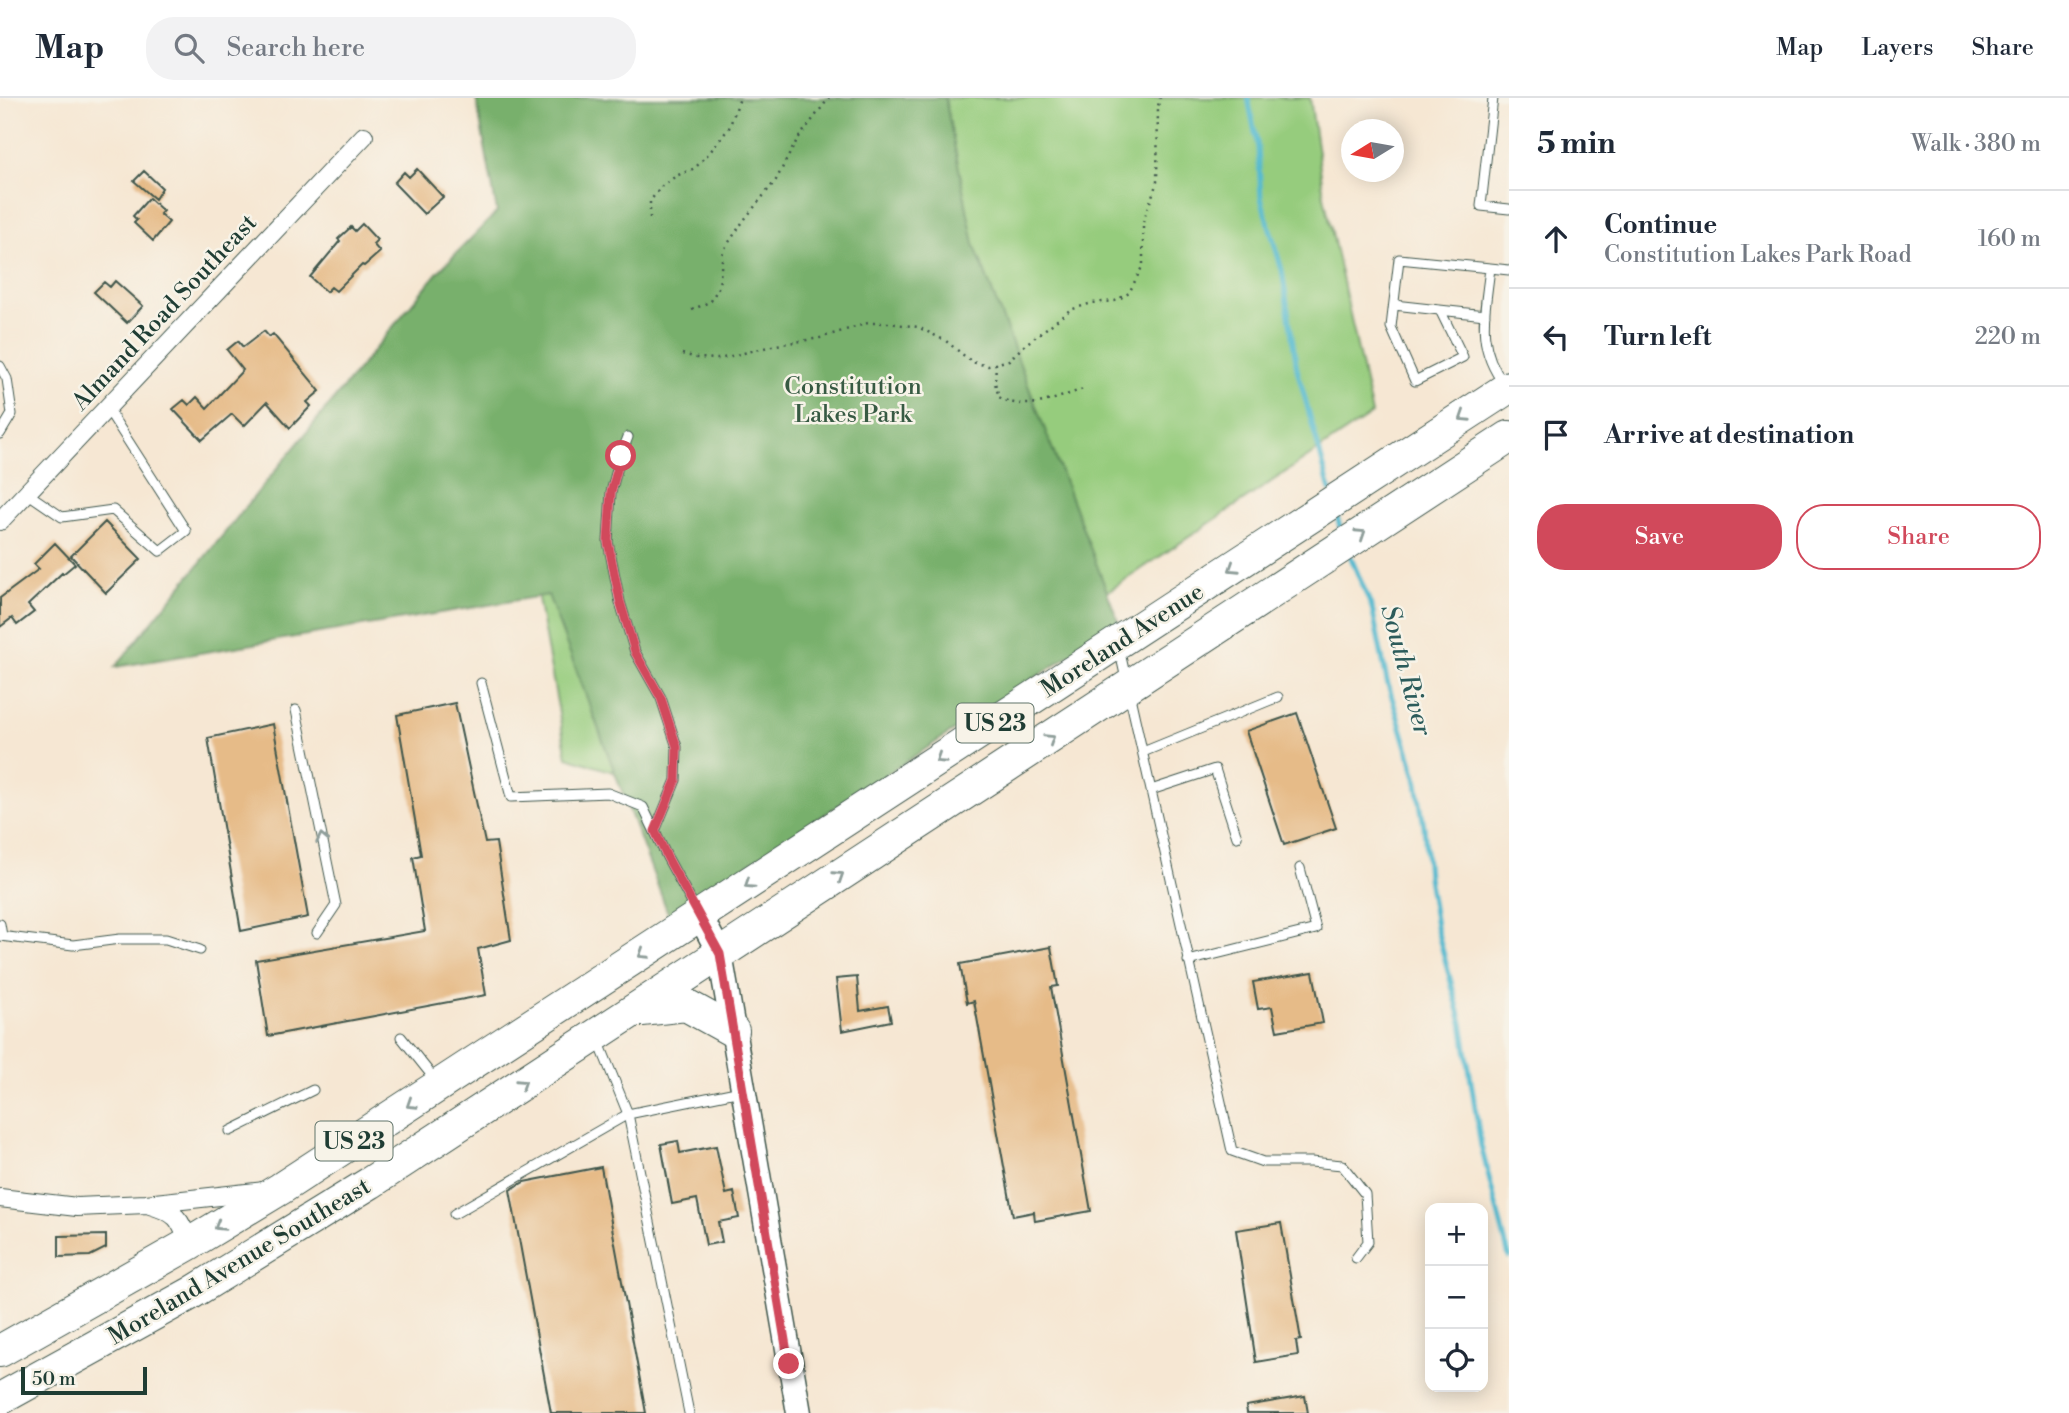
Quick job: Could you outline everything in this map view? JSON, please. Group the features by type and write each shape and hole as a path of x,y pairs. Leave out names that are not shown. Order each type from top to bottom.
{"highway":[{"name":"Moreland Avenue","path":"700,916 1508,388"},
{"name":"Moreland Avenue","path":"720,954 1509,437"},
{"name":"Moreland Avenue Southeast","path":"0,1350 190,1244 280,1189 700,916"},
{"name":"Moreland Avenue Southeast","path":"0,1399 201,1287 370,1183 720,954"},
{"path":"634,1011 686,1004 733,1031"}],"street":[{"name":"Almand Road Southeast","path":"0,522 364,136"},
{"path":"700,916 720,954 799,1413"},
{"path":"0,1198 77,1207 146,1204 280,1189"},
{"path":"146,1204 166,1210 177,1217 190,1244"}],"lane":[{"path":"1493,98 1481,206 1509,209"},
{"path":"1440,310 1463,357 1415,381 1391,327 1399,259 1509,270"},
{"path":"1490,268 1483,330 1493,369 1508,388"},
{"path":"1394,305 1485,315"},
{"path":"0,366 7,379 12,414 0,434"},
{"path":"27,493 61,517 113,510 160,551 186,531 107,408"},
{"path":"628,437 611,492 608,542 620,601 635,652 661,698 677,747 676,780 655,831"},
{"path":"1117,643 1232,1151 1263,1162 1311,1161 1342,1165 1365,1194 1368,1242 1356,1258"},
{"path":"481,683 511,797 608,793 643,807 700,916"},
{"path":"1143,752 1279,697"},
{"path":"296,710 336,905 317,933"},
{"path":"1151,790 1215,769 1237,837"},
{"path":"1188,961 1316,929 1300,868"},
{"path":"0,924 1,936 73,945 120,939 166,939 200,950"},
{"path":"596,1035 628,1114 689,1413"},
{"path":"401,1037 439,1086"},
{"path":"230,1131 313,1090"},
{"path":"454,1214 628,1114 743,1091"}],"path":[{"path":"650,218 650,201 662,186 695,168 710,152 729,128 740,98"},
{"path":"692,310 711,301 719,286 723,251 776,180 797,140 829,98"},
{"path":"682,354 719,359 776,345 820,338 868,323 889,323 918,327 946,341 972,362 988,366 1009,360 1070,310 1092,303 1115,302 1129,293 1143,265 1143,222 1157,182 1160,98"},
{"path":"996,363 995,383 999,397 1009,403 1028,405 1083,389"}],"green space":[{"name":"Constitution Lakes Park","path":"476,98 945,98 974,244 1119,623 669,916 548,595 115,667 437,273 497,212"},
{"name":"Constitution Lakes Park","path":"500,98 1310,98 1324,196 1372,414 689,873 626,776 567,757 533,571"}],"building":[{"path":"417,169 443,197 424,214 394,183 404,172 409,177"},
{"path":"144,171 162,188 155,199 134,181"},
{"path":"149,198 163,211 160,214 169,222 153,241 134,223 137,220 133,216"},
{"path":"362,224 377,240 373,244 380,252 362,265 336,291 331,287 326,292 310,277 340,241 338,239 351,227 355,231"},
{"path":"115,281 143,306 127,323 94,292 104,282 110,287"},
{"path":"264,331 269,337 273,334 320,391 307,402 311,406 290,428 267,402 244,426 232,414 202,440 173,409 184,400 189,405 197,397 207,408 243,370 227,350 238,341 243,347"},
{"path":"105,522 141,559 106,593 71,556"},
{"path":"55,543 75,564 28,605 34,612 17,625 12,618 0,627 0,598 39,569 34,564"},
{"path":"455,703 485,843 496,842 511,940 478,949 486,995 268,1036 256,960 425,931 413,857 421,855 397,715"},
{"path":"1297,713 1336,828 1284,845 1246,731"},
{"path":"273,724 308,917 241,931 208,738"},
{"path":"1051,947 1058,986 1051,987 1091,1211 1035,1221 1034,1212 1013,1216 974,1001 967,1003 960,964"},
{"path":"1313,972 1323,1023 1277,1031 1272,1007 1258,1009 1253,982"},
{"path":"857,977 860,1011 888,1006 891,1021 842,1031 836,979"},
{"path":"678,1141 680,1153 716,1146 726,1194 734,1192 739,1218 718,1222 722,1242 706,1245 697,1199 672,1204 661,1144"},
{"path":"601,1167 646,1413 551,1413 510,1190 524,1182"},
{"path":"1281,1223 1301,1340 1296,1341 1298,1355 1256,1362 1236,1230"},
{"path":"106,1235 106,1248 90,1256 59,1257 59,1236"},
{"path":"1305,1396 1308,1413 1247,1413 1246,1406"}],"waterway":[{"name":"South River","path":"1248,98 1258,148 1261,198 1282,270 1297,369 1330,490"},
{"name":"South River","path":"1336,513 1342,534"},
{"name":"South River","path":"1349,553 1372,608 1387,681 1416,777 1436,926 1462,1023 1481,1146 1509,1257"}],"route":[{"path":"621,456 611,492 608,542 620,601 635,652 661,698 677,747 676,780 655,831 720,954 789,1364"}]}
